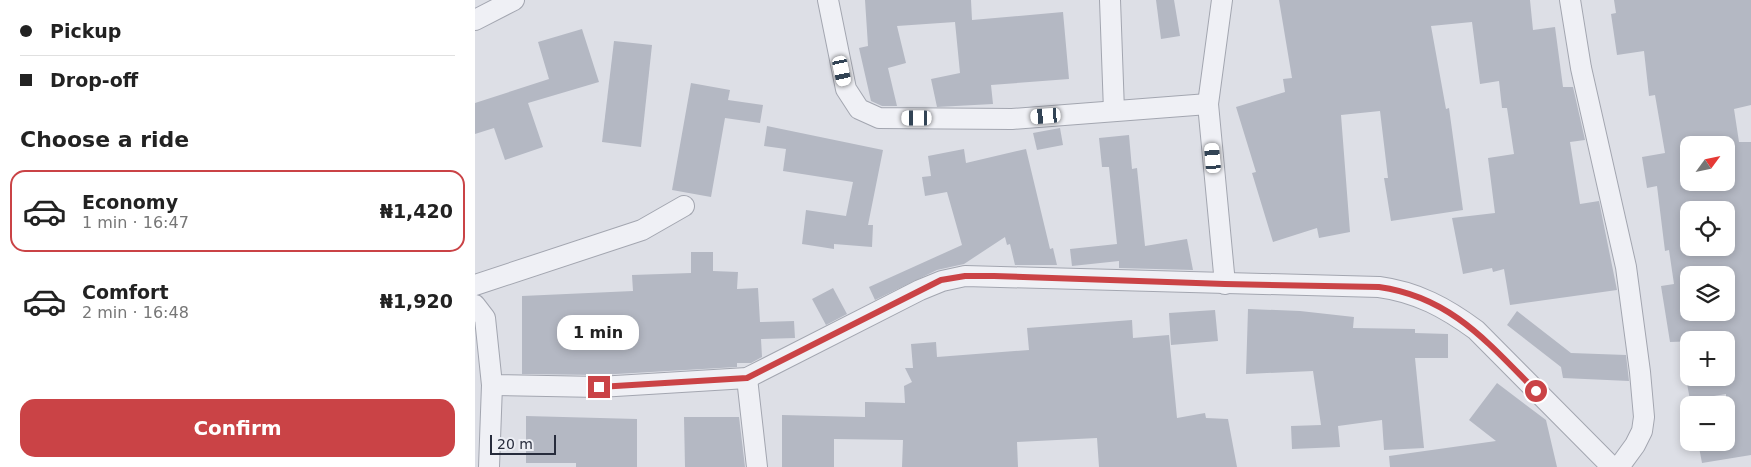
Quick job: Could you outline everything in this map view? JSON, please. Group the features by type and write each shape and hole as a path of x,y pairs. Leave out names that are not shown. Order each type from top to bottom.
{"street":[{"path":"475,20 514,0"},
{"path":"828,0 846,89 859,109 879,118 1013,119 1208,104"},
{"path":"1110,0 1114,111"},
{"path":"1222,0 1208,104 1225,284"},
{"path":"1570,0 1581,68 1626,267 1640,372 1644,417 1642,431 1635,445 1619,467"},
{"path":"475,285 641,230 685,206"},
{"path":"492,385 599,387 747,378 941,280 965,276 1379,287 1403,290 1425,298 1455,314 1475,330 1612,467"},
{"path":"475,306 485,318 492,385 489,467"},
{"path":"747,378 757,467"}],"building":[{"path":"865,0 971,0 972,20 1063,12 1069,79 991,85 993,104 937,107 931,79 960,73 955,22 897,26 906,63 888,68 897,106 882,106 871,101 859,48 868,46"},
{"path":"1156,0 1174,0 1180,36 1161,39"},
{"path":"1279,0 1530,0 1533,30 1555,27 1563,87 1573,87 1585,140 1570,142 1580,204 1599,201 1617,290 1510,305 1504,269 1493,272 1492,268 1463,274 1452,218 1495,213 1488,158 1514,154 1507,108 1502,108 1499,81 1480,84 1472,22 1431,26 1446,109 1449,108 1463,210 1391,221 1384,178 1388,178 1380,111 1341,115 1350,232 1319,238 1317,228 1273,242 1252,173 1256,172 1236,107 1285,92 1283,79 1292,78"},
{"path":"1614,0 1751,0 1751,105 1734,109 1739,142 1751,142 1751,455 1702,463 1700,451 1735,451 1735,396 1726,396 1726,394 1689,396 1687,386 1735,386 1735,331 1680,331 1680,342 1670,342 1661,286 1674,284 1669,250 1665,251 1657,186 1647,188 1642,157 1665,153 1655,95 1649,96 1644,51 1617,55 1611,14 1616,13"},
{"path":"582,29 599,82 528,103 543,147 505,160 494,128 475,134 475,103 549,79 538,42"},
{"path":"614,41 652,45 641,147 602,142"},
{"path":"691,83 730,90 728,100 763,105 760,123 725,118 711,197 672,190"},
{"path":"767,126 883,150 868,225 873,225 872,247 834,244 834,249 802,244 806,210 846,216 853,182 783,171 786,149 764,146"},
{"path":"1060,128 1063,145 1037,150 1033,133"},
{"path":"1129,135 1132,169 1137,168 1145,246 1187,239 1193,270 1119,268 1119,261 1072,266 1070,249 1117,244 1109,167 1102,167 1099,138"},
{"path":"964,149 966,163 1026,149 1050,249 1053,248 1057,265 1015,265 1010,244 1007,245 1005,237 964,264 937,270 875,300 869,287 962,245 947,192 925,196 922,177 931,176 928,156"},
{"path":"691,252 713,252 713,271 738,272 737,289 758,288 760,322 794,321 795,338 761,339 762,357 751,363 737,363 737,367 599,375 522,374 522,296 633,291 632,275 691,273"},
{"path":"833,288 847,314 826,325 812,299"},
{"path":"1248,309 1300,311 1354,317 1353,328 1415,329 1415,333 1448,334 1448,358 1415,358 1424,448 1384,450 1382,420 1338,426 1340,447 1292,449 1291,426 1321,425 1313,371 1246,374"},
{"path":"1215,310 1218,341 1171,345 1169,313"},
{"path":"1517,311 1571,353 1626,355 1629,381 1563,378 1561,367 1507,325"},
{"path":"1132,320 1133,338 1169,335 1177,418 1205,413 1206,418 1228,419 1237,467 1099,467 1097,438 1017,442 1018,467 902,467 903,440 834,439 834,467 782,467 782,415 865,417 865,402 905,403 904,386 912,382 905,368 913,368 911,344 936,342 937,357 1029,350 1027,328"},
{"path":"1497,383 1546,420 1557,467 1390,467 1389,456 1496,441 1469,420"},
{"path":"526,416 637,419 637,467 576,467 576,463 526,463"},
{"path":"684,417 739,417 745,467 685,467"}],"route":[{"path":"599,387 747,378 941,280 965,276 994,276 1379,287 1403,290 1425,298 1455,314 1475,330 1536,391"}]}
